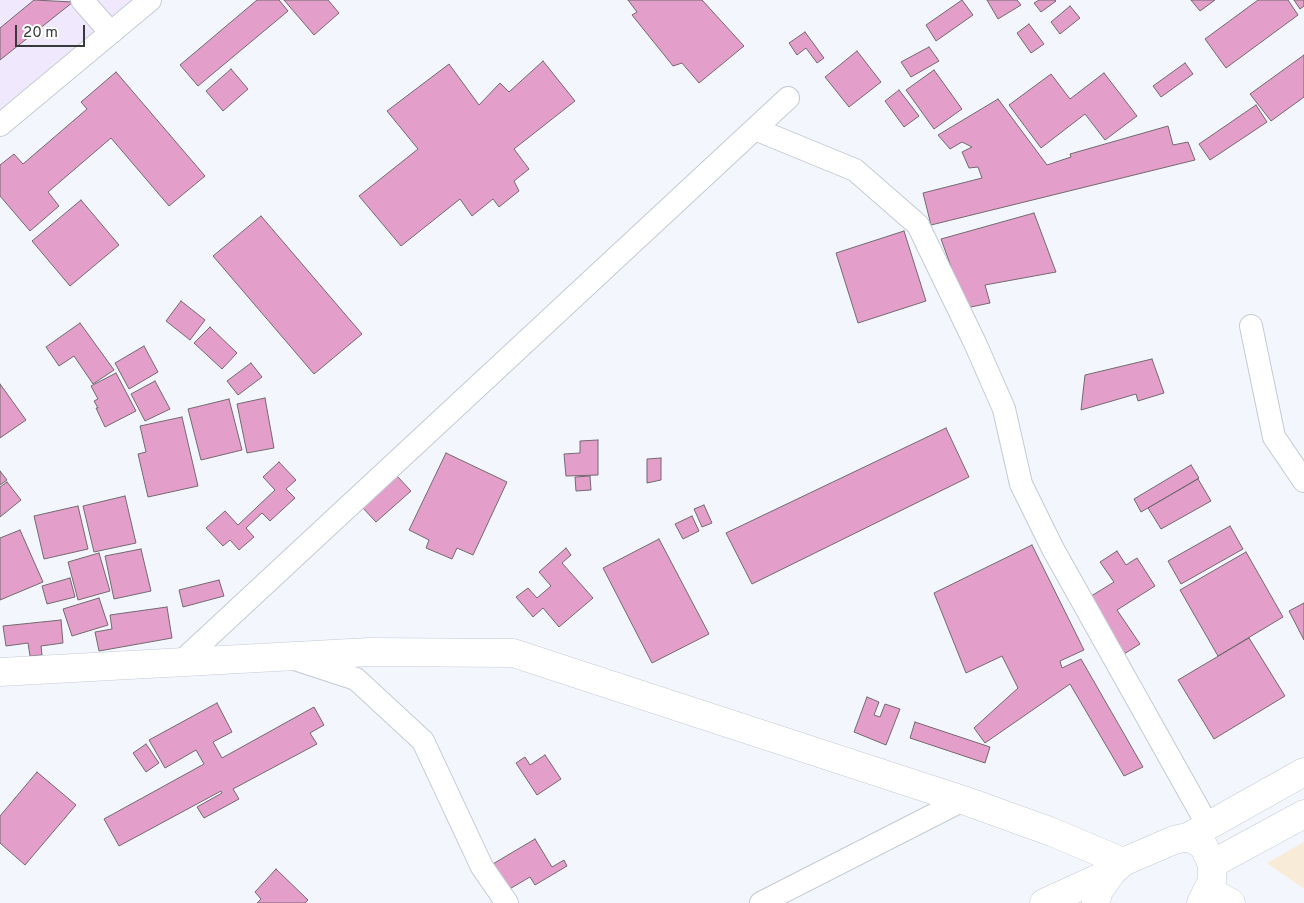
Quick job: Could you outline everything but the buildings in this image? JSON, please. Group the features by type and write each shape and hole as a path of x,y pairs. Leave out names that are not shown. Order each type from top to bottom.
{"street":[{"path":"82,0 111,33"},
{"path":"0,124 150,0"},
{"path":"182,662 788,98"},
{"path":"755,129 855,170 918,225 975,343 1004,410 1021,484 1198,830 1203,845 1207,886 1231,903"},
{"path":"1251,326 1274,437 1304,480"},
{"path":"0,672 369,652 513,653 963,800 1052,832 1117,867"},
{"path":"289,656 356,679 423,741 482,866 508,903"},
{"path":"1044,903 1198,830 1304,772"},
{"path":"761,903 963,800"},
{"path":"1207,886 1304,814"},
{"path":"1096,903 1098,892 1117,867"}],"shaded area":[{"path":"0,0 131,0 0,110"},
{"path":"1304,842 1304,889 1267,863"}]}
